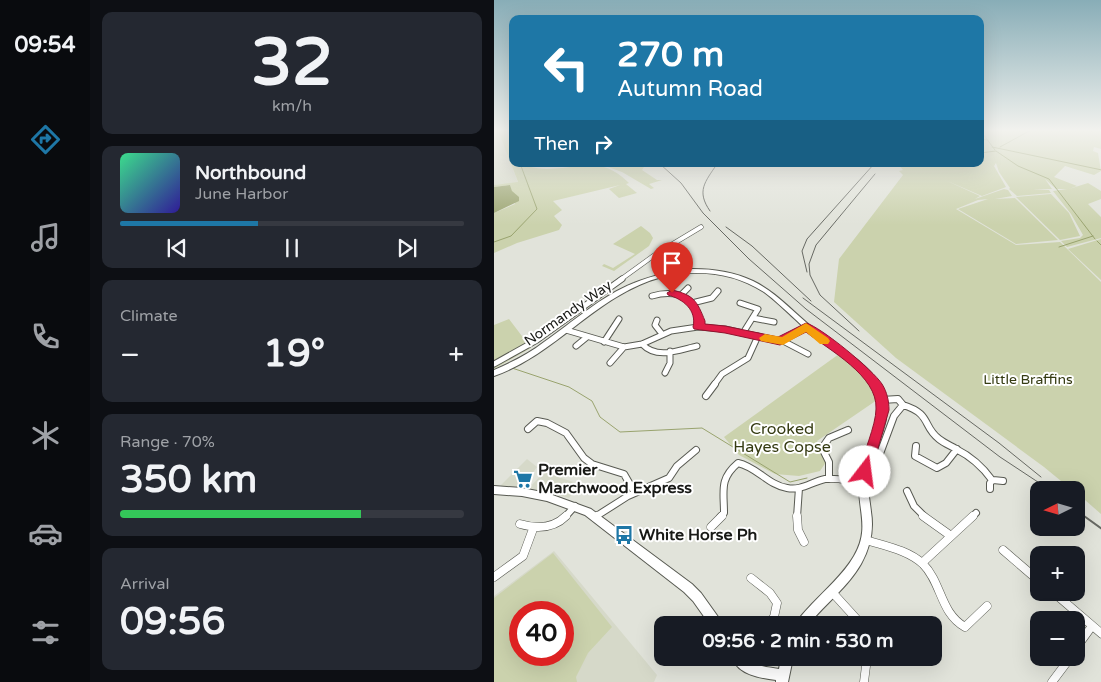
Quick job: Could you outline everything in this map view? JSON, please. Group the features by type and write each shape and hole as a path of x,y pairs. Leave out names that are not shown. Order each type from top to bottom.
{"street":[{"path":"494,364 537,340 656,254 701,227"},
{"name":"Normandy Way","path":"494,373 527,357 603,301 631,285 670,274 704,271 728,273 756,284 775,298 806,327 864,370 875,383 882,400"},
{"path":"681,295 688,288"},
{"path":"692,303 712,298 718,291"},
{"path":"652,296 666,292 681,295 692,303 700,321 698,327"},
{"path":"740,303 758,309 743,333"},
{"path":"753,318 774,322"},
{"path":"604,342 614,332 615,324 619,319"},
{"path":"657,320 655,325 662,334"},
{"path":"566,330 624,347 642,344 671,331 698,327 783,341 808,354"},
{"path":"783,341 806,327"},
{"path":"706,396 722,374 748,358 758,336"},
{"path":"576,346 587,337"},
{"path":"642,344 650,352 670,351 697,346"},
{"path":"610,363 624,347"},
{"path":"665,373 670,363 670,351"},
{"path":"808,616 852,570 866,540 868,516 864,483 867,463 883,414 882,400 898,399 903,405 919,411 928,421 938,439 957,449 983,467 992,480 990,489"},
{"path":"878,459 894,416 903,405"},
{"path":"528,429 537,421 557,428 573,441 584,458 603,469 624,474 635,493"},
{"path":"829,479 829,462 822,448 824,443 833,435 848,430"},
{"path":"916,446 915,456 936,468 946,463 957,449"},
{"path":"595,517 635,493 670,478 677,466 696,450"},
{"path":"711,527 724,513 722,497 724,478 727,472 738,463 759,472 776,485 785,488 799,488 829,479 864,483"},
{"path":"992,480 1004,481"},
{"path":"799,488 796,524 797,531 804,542"},
{"path":"494,490 530,493 575,506 595,517 688,588 711,616"},
{"path":"907,491 910,502 916,510 951,536"},
{"path":"520,524 533,529 544,529 553,526 568,515 575,506"},
{"path":"922,563 976,513"},
{"path":"494,577 523,556 533,529"},
{"path":"866,540 911,556 922,563 934,576 947,610 961,626 969,625 987,606"},
{"path":"1003,550 1030,573"},
{"path":"751,578 775,595 776,610 774,616"},
{"path":"831,592 854,616"},
{"path":"1063,601 1101,634"},
{"path":"1085,636 1092,626"},
{"path":"745,666 754,672 782,678"},
{"path":"864,682 866,666"},
{"path":"1052,682 1064,666"}],"shaded area":[{"path":"494,162 509,162 509,167 512,167 518,183 494,185"},
{"path":"510,185 512,191 519,197 519,201 494,213 494,187"},
{"path":"527,459 537,467 521,488 500,486"},
{"path":"544,472 579,484 569,498 529,488"},
{"path":"554,551 657,675 654,682 494,682 494,596"}],"green space":[{"name":"Little Braffins","path":"984,162 1099,162 1101,171 1094,175 1065,166 1054,177 1077,186 1069,189 1088,183 1101,191 1101,199 1088,204 1101,217 1101,238 1067,247 1061,241 1080,238 1083,235 1071,214 1053,191 1067,189 1056,189 1045,179 1052,189 1033,189 1049,190 1051,193 1017,196 1009,189 996,163 994,166 1006,187 982,196 945,180 980,196 975,199 1004,189 1008,190 1012,196 995,199 1015,198 1058,240 1016,244 958,209 988,199 978,200 956,209 1016,245 1060,242 1101,282 1101,514 1085,500 1085,481 1061,481 896,358 834,302 839,259 903,175 899,171 903,170 900,167 984,167"},
{"path":"512,167 547,169 602,167 618,174 637,193 619,198 609,189 620,185 553,201 562,210 554,216 562,225 559,230 517,243 494,253 494,213 515,204 510,185 494,187 494,185 518,182"},
{"path":"608,167 644,167 642,170 657,180 662,180 649,184 654,188 651,189 622,172"},
{"path":"1051,194 1069,213 1080,236 1060,240 1016,197"},
{"path":"641,226 653,238 649,246 614,271 602,266 604,264 613,268 635,254 613,244"},
{"path":"1102,239 1101,280 1068,249"},
{"path":"509,319 531,348 494,369 494,325"},
{"name":"Crooked Hayes Copse","path":"839,354 861,375 870,386 877,400 817,441 826,462 820,471 799,476 775,474 739,455 724,437"},
{"path":"553,553 612,627 588,653 576,677 577,682 494,682 494,598"}],"waterway":[{"path":"1012,162 1049,179 1093,236"},
{"path":"1063,162 1102,170"},
{"path":"494,242 511,236 537,209 521,167"},
{"path":"1059,247 1093,236"},
{"path":"1097,241 1102,246"},
{"path":"512,368 569,387 592,401 600,417 620,432 702,428 790,482 807,478"}],"railway":[{"path":"663,167 681,183 703,213 749,259 806,309 1000,457 1036,481"},
{"path":"710,211 703,192 706,182 715,167"},
{"path":"807,272 802,251 807,239 871,167"},
{"path":"859,331 820,295 810,275 809,264 816,245 875,174"},
{"path":"726,227 752,246 811,301"},
{"path":"803,298 999,443 1041,477"},
{"path":"1085,517 1102,529"}],"slow traffic":[{"path":"765,338 780,342 806,327 824,341"}],"place":[{"name":"Premier Marchwood Express","path":"523,479"},
{"name":"White Horse Ph","path":"624,535"}],"route":[{"path":"672,293 690,300 698,314 700,321 698,327 725,329 780,342 806,327 864,370 878,387 883,410 882,419 865,472"}]}
